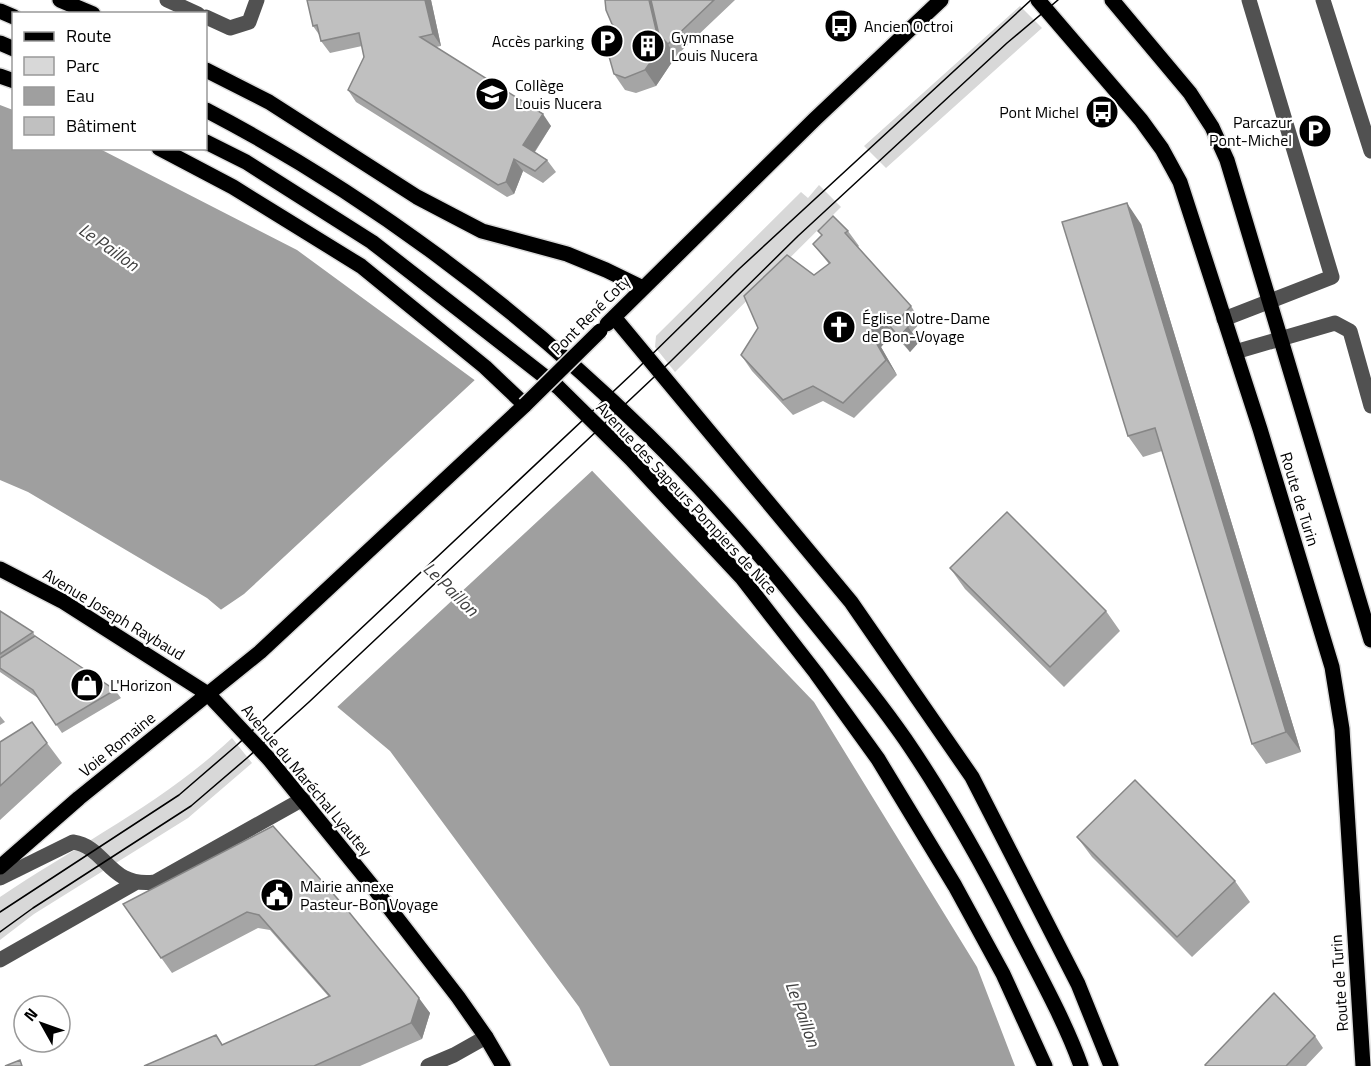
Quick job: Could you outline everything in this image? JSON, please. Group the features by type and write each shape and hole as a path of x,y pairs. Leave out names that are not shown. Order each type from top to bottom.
{"main road":[{"path":"60,0 88,12"},
{"name":"Pont René Coty","path":"260,652 525,405 815,119 941,0"},
{"name":"Route de Turin","path":"1038,0 1117,92 1162,149 1180,182 1332,667 1344,751 1363,1066"},
{"name":"Route de Turin","path":"1112,0 1190,93 1212,127 1227,160 1371,640"},
{"path":"207,71 269,102 417,197 482,231 567,254 643,288"},
{"name":"Avenue des Sapeurs Pompiers de Nice","path":"207,111 258,138 387,220 500,304 577,368 650,436 759,554 842,655 904,739 984,867 1081,1066"},
{"name":"Avenue des Sapeurs Pompiers de Nice","path":"207,142 246,162 372,242 549,380 631,459 742,578 816,673 878,759 955,886 1003,974 1045,1066"},
{"path":"163,150 233,187 361,266 485,367 525,405"},
{"path":"614,316 850,602 972,777 1078,984 1111,1066"},
{"name":"Avenue Joseph Raybaud","path":"0,569 62,602 208,694"},
{"name":"Voie Romaine","path":"0,867 88,791 260,652"},
{"name":"Avenue du Maréchal Lyautey","path":"208,694 248,735 303,799 419,945 486,1037 503,1066"}],"street":[{"path":"167,0 194,12"},
{"path":"207,17 230,28 249,22 257,0"},
{"path":"1224,319 1332,277 1249,0"},
{"path":"1323,0 1371,151"},
{"path":"1235,352 1335,323 1350,331 1371,406"},
{"path":"0,878 72,842 80,843 125,879 135,883 155,882 303,799"},
{"path":"0,960 135,883"},
{"path":"428,1066 486,1037"}],"green space":[{"path":"1020,6 1042,28 886,168 864,146"},
{"path":"819,185 841,207 675,372 655,347 656,336 801,192 808,198"},
{"path":"232,738 252,763 188,818 34,914 0,940 0,897 149,803 178,783"}],"water":[{"name":"Le Paillon","path":"0,105 12,110 12,150 102,150 297,250 577,455 814,702 977,967 1015,1066 610,1066 579,1007 390,751 207,598 28,492 0,480"}],"pier":[{"path":"477,378 579,453 594,469 335,709 219,611 244,594"}],"building":[{"path":"307,0 425,0 433,34 420,37 543,114 523,145 547,160 535,171 514,159 506,182 498,185 348,90 364,57 359,33 321,41 317,25 313,26"},
{"name":"Gymnase Louis Nucera","path":"605,0 649,0 657,34 665,41 645,70 625,78 614,74 606,46 622,42 620,33 612,24 606,10"},
{"path":"651,0 714,0 668,44 659,35"},
{"path":"1127,203 1286,732 1252,744 1155,428 1128,436 1062,222"},
{"name":"Église Notre-Dame de Bon-Voyage","path":"833,216 848,231 845,233 911,306 901,317 908,327 899,337 882,317 870,332 886,360 843,403 813,386 783,400 741,355 758,328 744,296 787,255 814,275 830,263 813,244 822,235 818,231"},
{"path":"1007,512 1106,611 1050,667 950,568"},
{"path":"0,611 33,632 0,654"},
{"path":"35,636 115,690 56,725 33,690 0,668 0,658"},
{"path":"32,722 47,743 0,786 0,742"},
{"path":"1135,780 1235,881 1177,937 1077,837"},
{"path":"273,826 344,906 419,998 411,1023 314,1066 144,1066 216,1035 222,1045 330,996 259,915 247,912 161,958 123,904"},
{"path":"1274,993 1315,1036 1286,1066 1206,1066 1205,1065"},
{"path":"20,1060 22,1066 5,1066"}],"tram line":[{"path":"0,912 179,795 237,745 634,372 739,269 1031,0"},
{"path":"0,932 33,908 191,806 247,758 670,362 798,236 1007,43 1058,0"}],"place":[{"name":"Ancien Octroi","path":"841,26"},
{"name":"Accès parking","path":"607,41"},
{"name":"Gymnase Louis Nucera","path":"648,46"},
{"name":"Collège Louis Nucera","path":"492,94"},
{"name":"Pont Michel","path":"1102,112"},
{"name":"Parcazur Pont-Michel","path":"1315,131"},
{"name":"Église Notre-Dame de Bon-Voyage","path":"839,327"},
{"name":"L'Horizon","path":"87,685"},
{"name":"Mairie annexe Pasteur-Bon Voyage","path":"277,895"}]}
